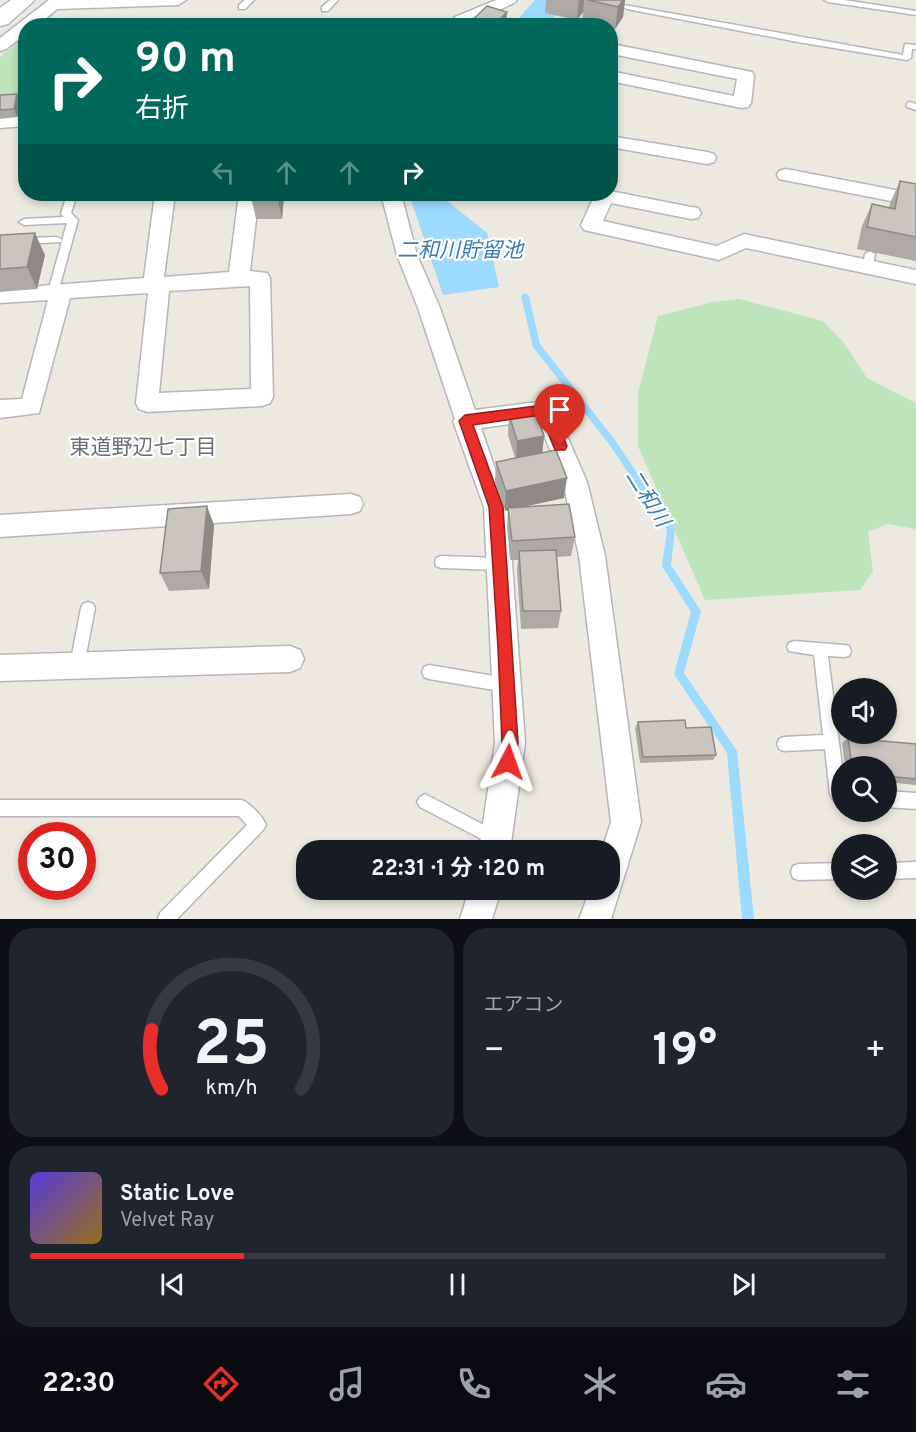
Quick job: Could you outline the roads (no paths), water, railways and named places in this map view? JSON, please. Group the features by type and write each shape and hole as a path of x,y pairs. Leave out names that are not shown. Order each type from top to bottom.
{"street":[{"path":"0,19 24,0"},
{"path":"36,18 56,3 178,0"},
{"path":"468,18 508,0"},
{"path":"480,11 493,18"},
{"path":"0,46 18,32"},
{"path":"618,50 746,76 742,103 618,78"},
{"path":"0,123 18,122"},
{"path":"618,142 707,158"},
{"path":"786,175 916,200"},
{"path":"618,199 691,213"},
{"path":"0,296 157,285 239,279 260,278 262,397 147,403 159,294 157,285 154,277 164,201"},
{"path":"239,279 248,201"},
{"path":"393,201 407,255 429,308 465,421 496,507 510,743 497,840"},
{"path":"598,201 591,225 719,253 744,241 869,260 916,277"},
{"path":"0,409 31,407 57,292"},
{"path":"465,421 545,410 575,482 592,556 626,822 620,842"},
{"path":"0,526 351,504"},
{"path":"0,668 290,659"},
{"path":"476,919 482,900"},
{"path":"595,919 602,900"}],"lane":[{"path":"242,7 250,0"},
{"path":"325,9 334,0"},
{"path":"828,0 916,13"},
{"path":"627,7 798,40 907,58 908,46 916,47"},
{"path":"70,201 66,214 73,220"},
{"path":"24,222 73,220"},
{"path":"57,292 73,220"},
{"path":"0,242 57,240"},
{"path":"441,562 500,564"},
{"path":"77,665 88,608"},
{"path":"794,647 844,651"},
{"path":"820,648 832,756"},
{"path":"429,672 507,685"},
{"path":"784,744 830,742"},
{"path":"897,800 916,801"},
{"path":"425,802 488,840"},
{"path":"0,808 242,808 258,825 166,919"},
{"path":"897,871 916,870"},
{"path":"799,872 831,871"}],"water":[{"name":"二和川貯留池","path":"411,201 447,201 487,233 499,287 443,295"}],"waterway":[{"name":"二和川","path":"535,18 552,0"},
{"name":"二和川","path":"525,296 536,345 612,442 671,529 666,566 696,611 679,674 732,751 748,919"}],"district":[{"name":"東道野辺七丁目","path":"143,447"}]}
